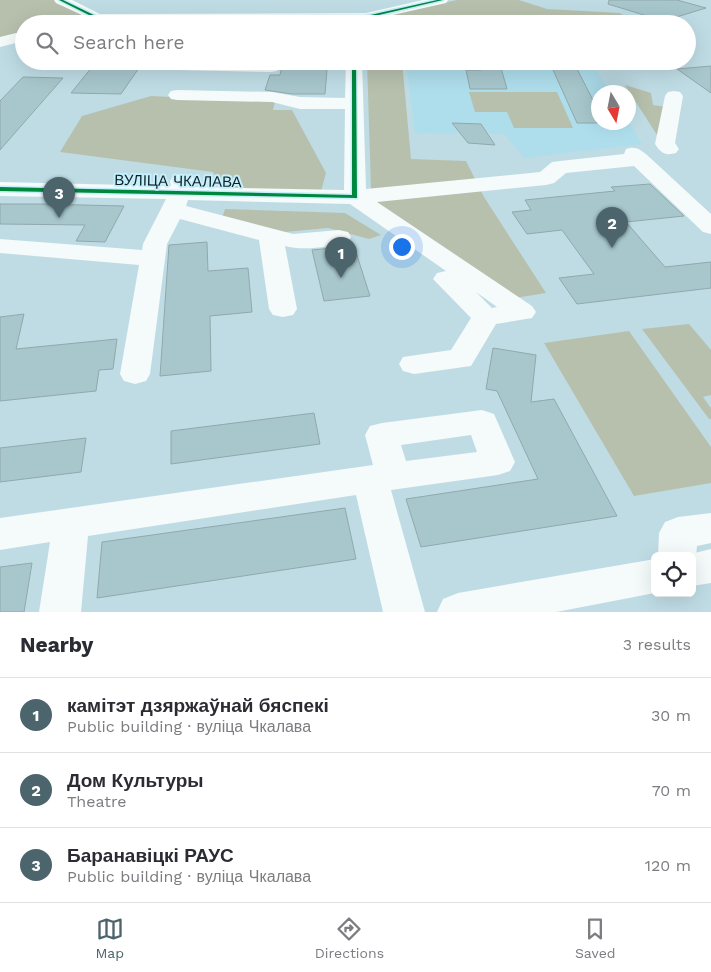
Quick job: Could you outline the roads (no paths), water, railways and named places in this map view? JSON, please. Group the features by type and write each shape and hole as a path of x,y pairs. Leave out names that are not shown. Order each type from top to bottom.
{"street":[{"path":"61,0 91,15"},
{"path":"348,0 351,15"},
{"path":"380,0 391,12"},
{"path":"376,15 441,0"},
{"path":"0,44 15,39"},
{"path":"0,44 15,50"},
{"path":"354,70 355,197 522,312 486,317"},
{"path":"177,94 272,97 300,103 355,104"},
{"path":"669,149 665,144 674,96"},
{"name":"ВУЛІЦА ЧКАЛАВА","path":"0,189 76,191 176,202 355,197 546,178 560,166 636,156 711,227"},
{"path":"135,374 155,244 176,202 271,237 293,241 339,237"},
{"path":"271,237 283,309"},
{"path":"0,246 153,259"},
{"path":"446,279 486,317"},
{"path":"414,364 460,359 486,317"},
{"path":"0,534 382,478 404,612"},
{"path":"60,612 71,524"},
{"path":"676,552 678,533 711,528"},
{"path":"696,568 711,566"},
{"path":"458,612 651,577"}],"place":[{"name":"Баранавіцкі РАУС","path":"59,218"},
{"name":"Дом Культуры","path":"612,248"},
{"name":"камітэт дзяржаўнай бяспекі","path":"341,278"}]}
